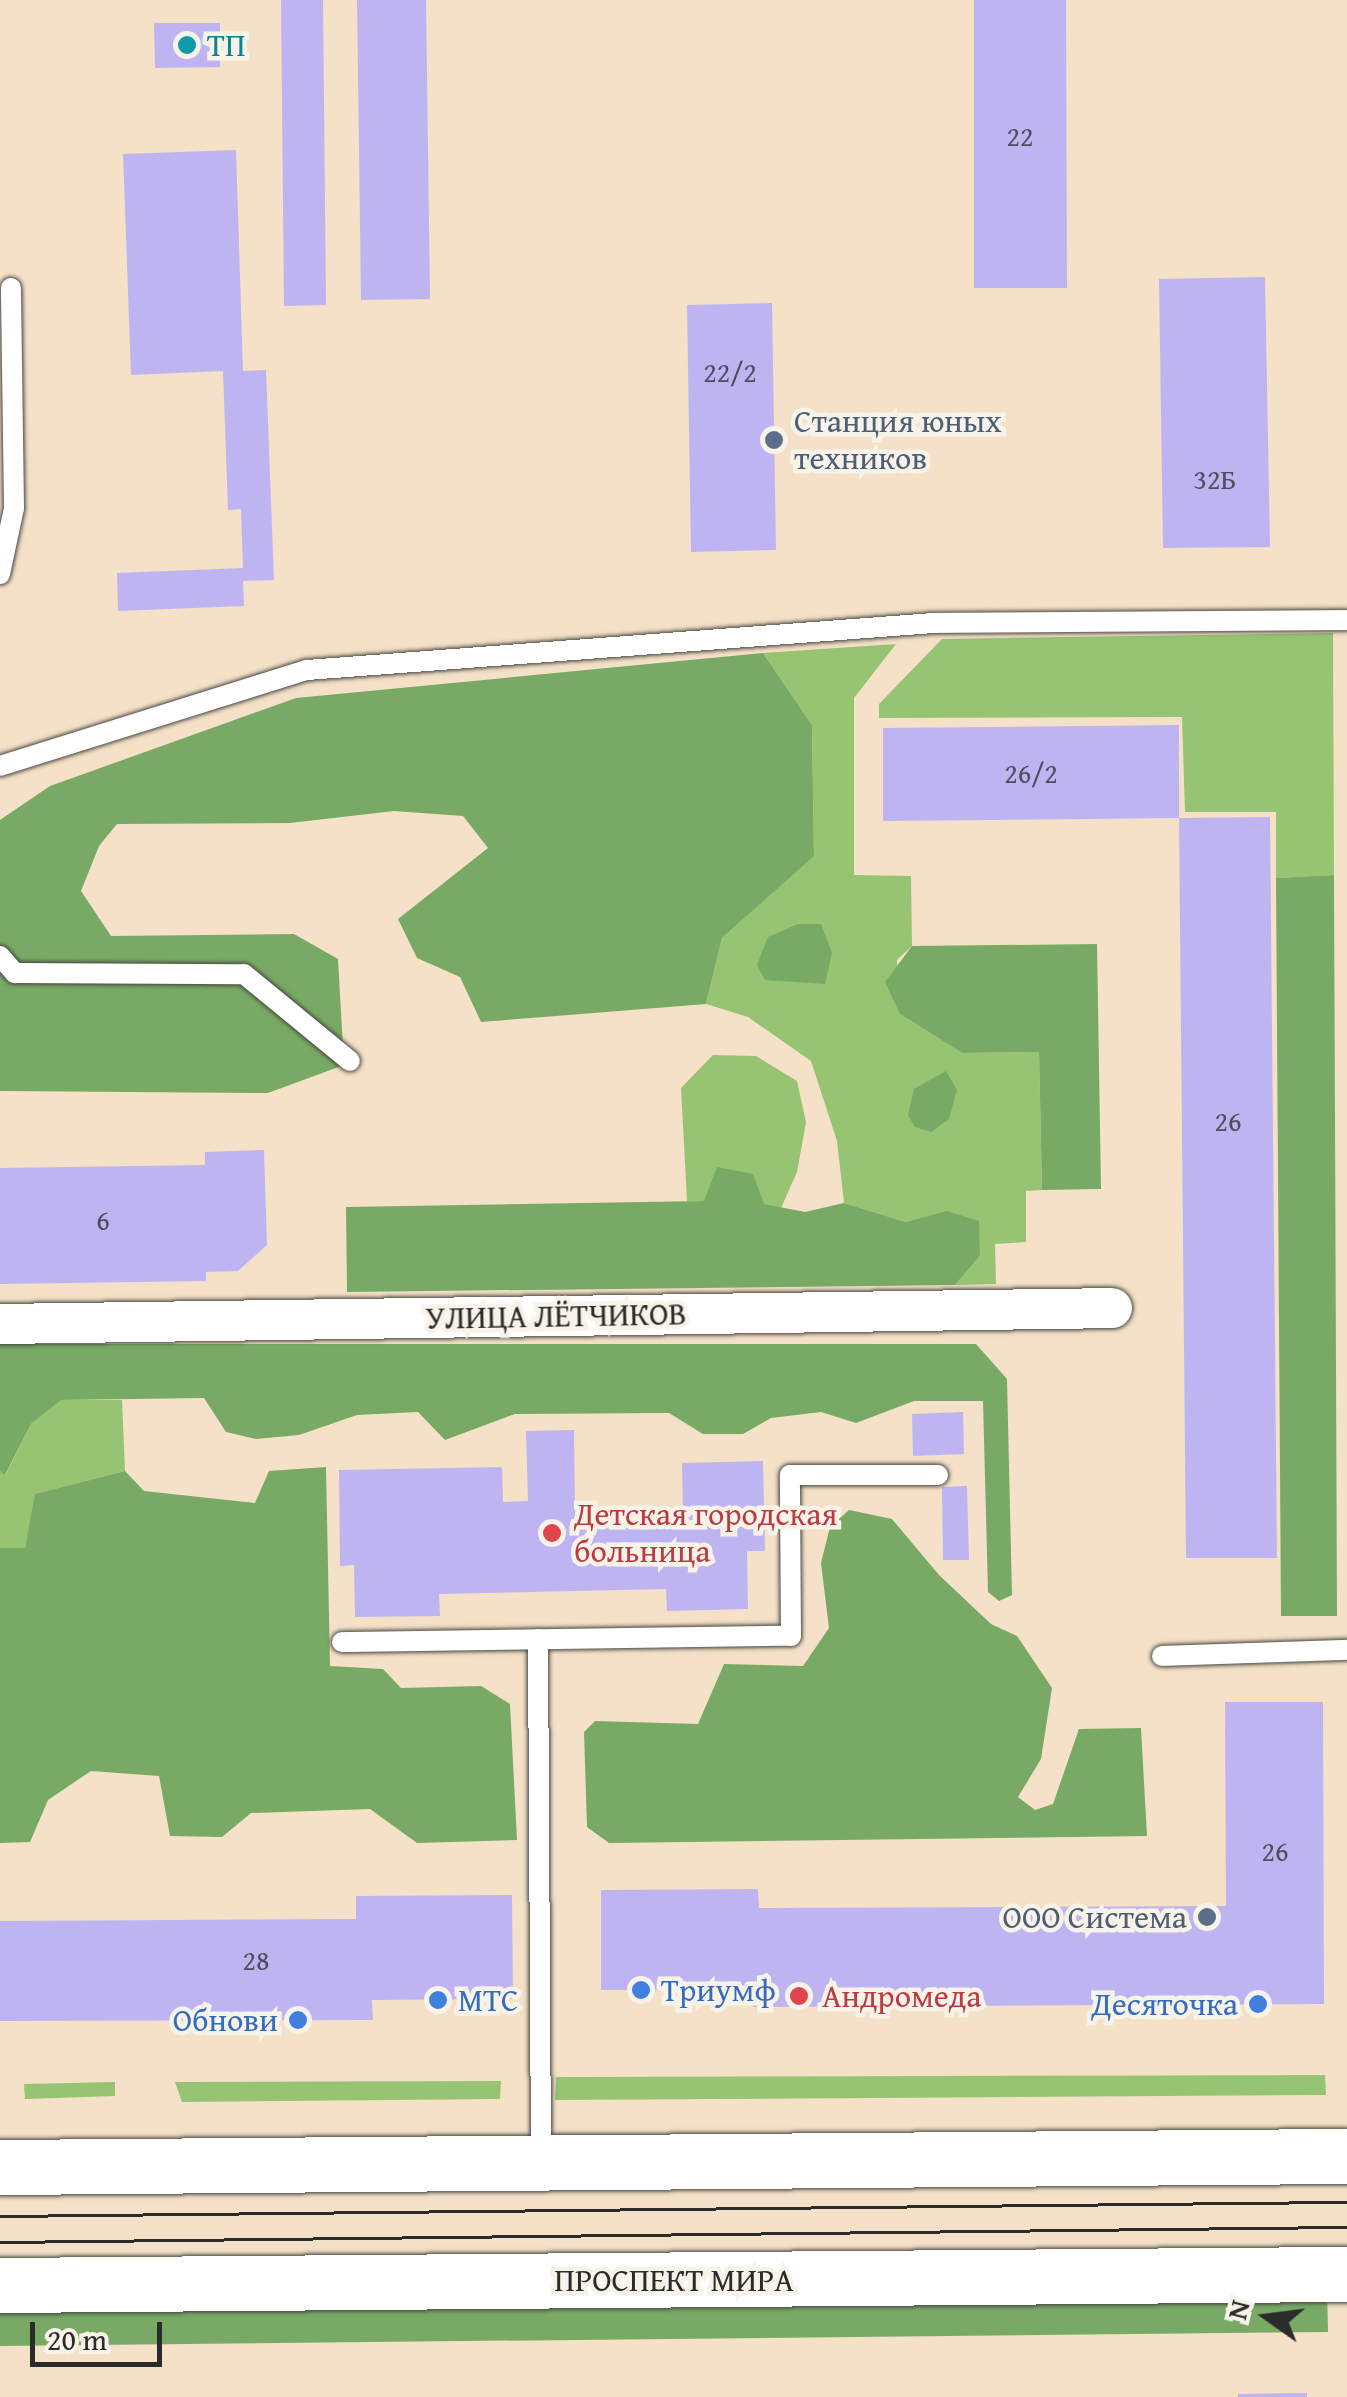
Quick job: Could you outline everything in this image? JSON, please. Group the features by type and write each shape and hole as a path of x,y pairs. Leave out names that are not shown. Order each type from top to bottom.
{"main road":[{"path":"0,2167 1347,2156"},
{"name":"ПРОСПЕКТ МИРА","path":"0,2286 1347,2274"}],"street":[{"name":"УЛИЦА ЛЁТЧИКОВ","path":"0,1324 1112,1308"}],"lane":[{"path":"0,574 14,508 12,288"},
{"path":"0,766 307,670 934,623 1347,620"},
{"path":"0,956 15,973 244,974 350,1061"},
{"path":"342,1642 791,1636 790,1475 938,1475"},
{"path":"538,1639 542,2162"},
{"path":"1162,1656 1347,1650"}],"green space":[{"path":"1333,633 1334,875 1276,878 1276,812 1185,812 1182,717 879,718 879,704 942,639"},
{"path":"896,644 854,698 854,875 911,876 912,946 897,960 900,1014 962,1053 1039,1052 1042,1190 1026,1191 1026,1242 995,1244 996,1284 955,1285 980,1256 947,1212 906,1222 844,1203 837,1141 811,1061 748,1017 706,1004 722,938 814,855 812,725 763,653"},
{"path":"763,653 812,725 814,856 722,938 706,1004 481,1022 460,977 417,958 398,919 488,848 463,816 394,811 290,823 117,824 99,846 81,891 111,936 294,934 338,959 344,1065 268,1093 0,1091 0,820 50,786 296,698"},
{"path":"1334,875 1337,1616 1281,1616 1276,878"},
{"path":"798,924 821,924 832,953 825,984 765,980 757,965 768,937"},
{"path":"1097,944 1101,1189 1042,1190 1039,1052 962,1053 900,1014 885,982 912,946"},
{"path":"713,1055 756,1056 797,1081 806,1122 797,1172 781,1208 763,1204 717,1168 705,1201 687,1201 681,1088"},
{"path":"946,1071 957,1090 949,1119 931,1132 915,1127 908,1115 914,1089"},
{"path":"717,1167 753,1174 764,1204 805,1212 844,1203 906,1222 947,1211 979,1221 980,1256 955,1285 347,1292 346,1207 704,1201"},
{"path":"0,1344 976,1344 1007,1379 1012,1595 999,1601 988,1592 983,1401 914,1401 856,1423 821,1412 771,1418 743,1434 703,1434 669,1413 515,1414 445,1440 418,1412 357,1415 299,1435 256,1439 226,1432 204,1398 61,1400 31,1424 5,1475 0,1471"},
{"path":"60,1400 122,1400 125,1471 36,1494 25,1548 0,1548 0,1471 6,1474 31,1424"},
{"path":"326,1467 330,1666 383,1669 401,1688 481,1686 510,1704 517,1840 417,1843 370,1809 251,1813 222,1837 170,1836 159,1776 91,1771 48,1800 30,1842 0,1843 0,1548 25,1548 35,1494 125,1471 144,1491 255,1503 269,1471"},
{"path":"849,1510 892,1519 939,1575 991,1624 1017,1636 1052,1688 1041,1759 1018,1797 1035,1810 1053,1804 1079,1729 1141,1728 1147,1836 609,1843 587,1827 584,1732 595,1721 698,1724 724,1664 803,1666 829,1628 821,1563 830,1527"},
{"path":"1325,2075 1326,2095 555,2100 556,2077"},
{"path":"501,2081 500,2099 182,2102 175,2082"},
{"path":"115,2082 115,2096 25,2099 24,2084"},
{"path":"1327,2287 1328,2332 0,2346 0,2302"}],"building":[{"path":"281,0 323,0 326,305 284,306"},
{"path":"357,0 426,0 430,299 361,300"},
{"path":"974,0 1066,0 1067,288 974,288"},
{"name":"ТП","path":"154,23 220,23 220,67 155,68"},
{"path":"236,150 243,371 266,370 274,580 243,581 244,606 118,611 117,573 243,568 241,509 228,510 223,371 131,375 123,154"},
{"path":"1265,277 1270,547 1163,548 1159,279"},
{"path":"772,303 776,550 691,552 687,305"},
{"path":"1179,725 1179,818 883,821 883,728"},
{"path":"1270,817 1277,1558 1186,1558 1179,818"},
{"path":"264,1150 267,1245 238,1271 206,1272 206,1281 0,1284 0,1168 205,1165 205,1152"},
{"path":"963,1412 964,1454 913,1456 912,1414"},
{"name":"Детская городская больница","path":"574,1430 575,1515 683,1513 682,1463 763,1461 765,1551 747,1551 748,1609 667,1611 666,1589 439,1594 440,1616 355,1617 354,1565 340,1566 339,1470 502,1467 503,1502 528,1501 526,1431"},
{"path":"967,1486 969,1560 943,1560 942,1487"},
{"path":"1225,1702 1323,1702 1324,2004 753,2007 753,1990 601,1990 601,1890 758,1889 759,1908 1226,1906"},
{"path":"512,1895 513,1999 372,2000 373,2020 0,2021 0,1921 356,1919 356,1896"},
{"path":"1307,2393 1307,2397 1238,2397 1238,2394"}],"tram line":[{"path":"0,2216 1347,2202"},
{"path":"0,2242 1347,2227"}],"place":[{"name":"ТП","path":"187,45"},
{"name":"Станция юных техников","path":"774,440"},
{"name":"Детская городская больница","path":"552,1533"},
{"name":"ООО Система","path":"1207,1917"},
{"name":"Триумф","path":"641,1990"},
{"name":"Андромеда","path":"799,1996"},
{"name":"МТС","path":"438,2000"},
{"name":"Десяточка","path":"1258,2004"},
{"name":"Обнови","path":"298,2020"}]}
